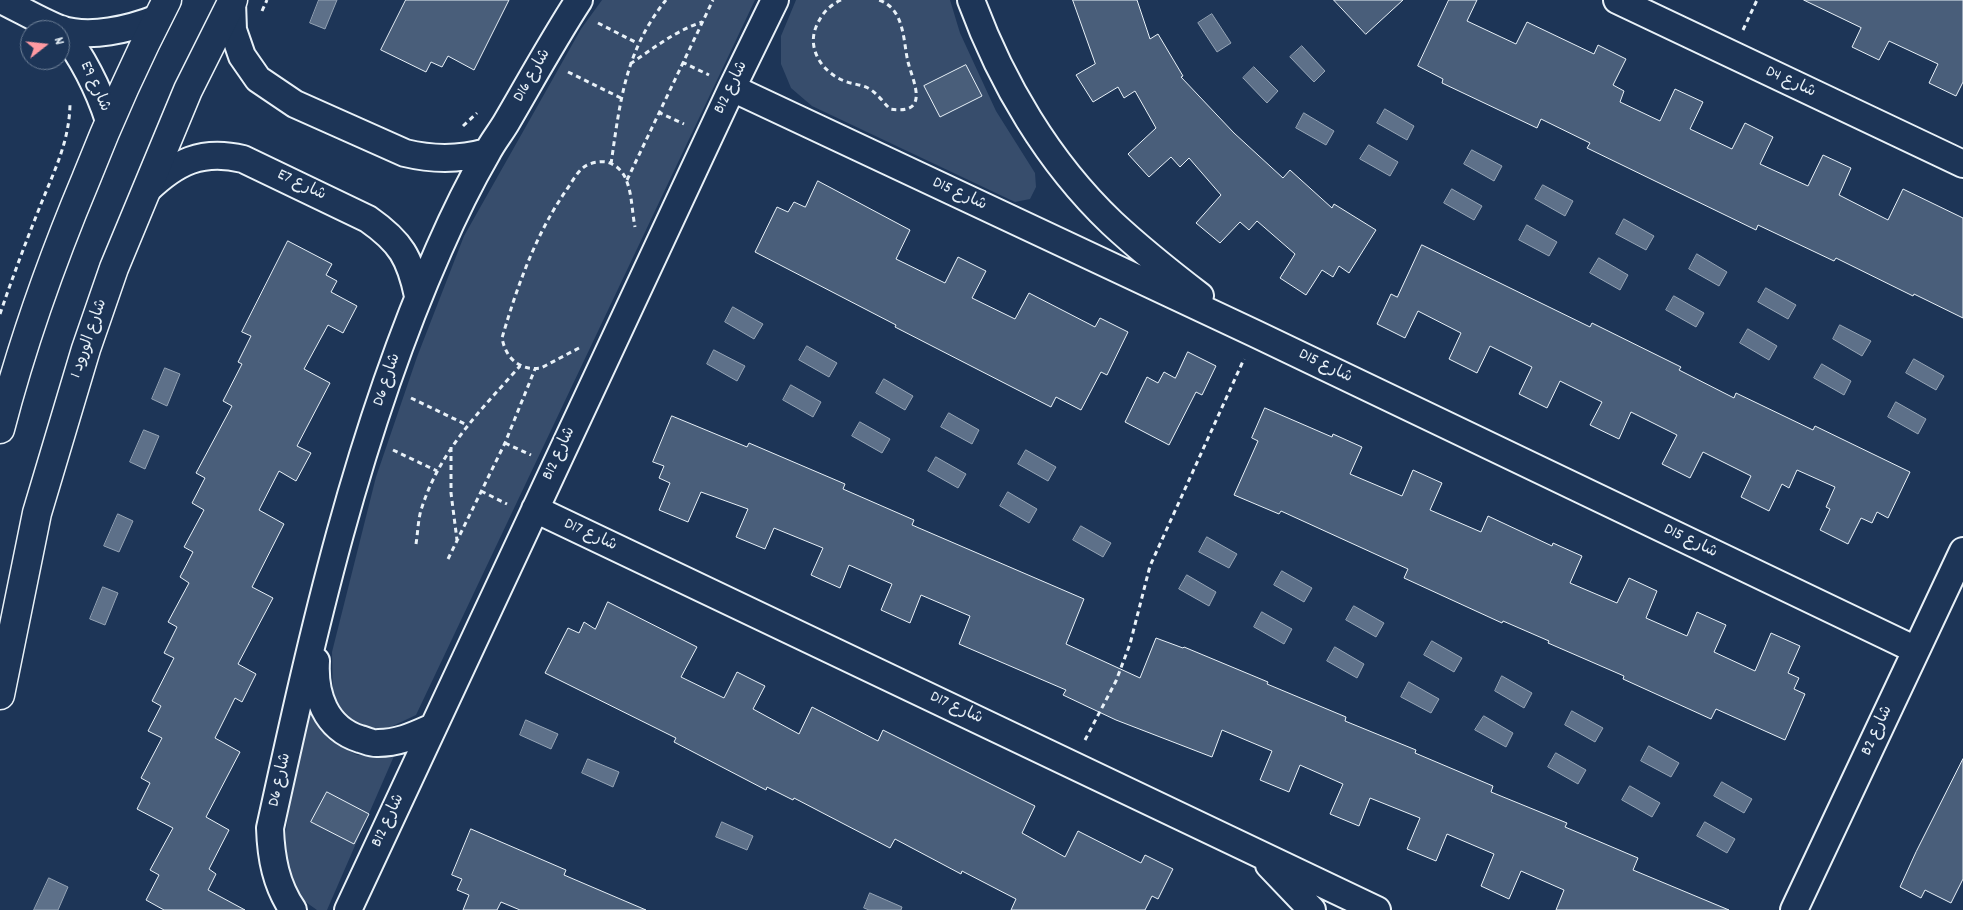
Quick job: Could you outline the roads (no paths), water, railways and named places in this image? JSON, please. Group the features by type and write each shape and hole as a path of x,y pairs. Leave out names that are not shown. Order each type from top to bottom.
{"street":[{"name":"E9 شارع","path":"1,0 42,20"},
{"name":"D16 شارع","path":"487,152 505,125 552,41 579,0"},
{"name":"B12 شارع","path":"348,910 433,727 523,508 722,82 776,0"},
{"path":"971,0 997,62 1029,120 1068,174 1112,222 1161,266 1248,330"},
{"name":"D4 شارع","path":"1617,0 1963,164"},
{"path":"232,1 233,30 242,56 258,79 295,104 405,153 424,158 467,158 487,152"},
{"name":"شارع الورود 1","path":"0,695 37,512 60,430 114,268 188,90 232,1"},
{"name":"E9 شارع","path":"70,30 104,32 141,25 162,9"},
{"path":"0,429 31,325 63,234 109,121 162,9"},
{"name":"E9 شارع","path":"70,42 88,68 101,94 109,121"},
{"name":"D15 شارع","path":"722,82 1248,330 1916,650"},
{"name":"D6 شارع","path":"293,910 279,883 271,856 270,828 337,541 384,389 418,296 439,247 487,152"},
{"name":"E7 شارع","path":"147,190 163,174 182,163 204,156 226,155 243,159 368,219 386,231 401,248 413,271 418,296"},
{"name":"D17 شارع","path":"523,508 1072,764 1377,910"},
{"name":"B2 شارع","path":"1794,910 1963,551"},
{"name":"D6 شارع","path":"318,618 317,694 329,718 350,736 376,744 402,741 433,727"},
{"path":"1258,853 1312,910"}]}
